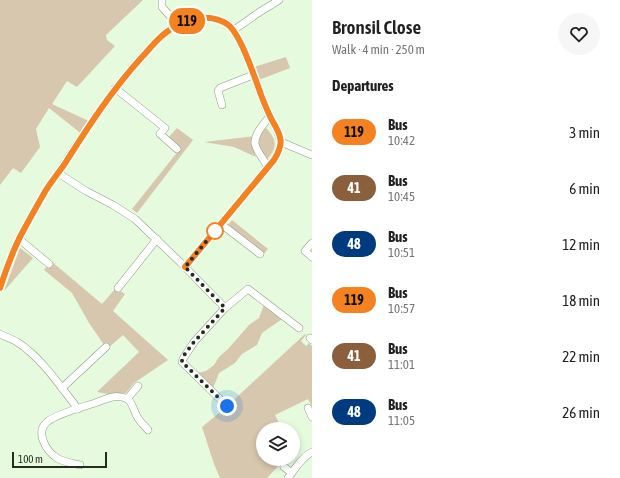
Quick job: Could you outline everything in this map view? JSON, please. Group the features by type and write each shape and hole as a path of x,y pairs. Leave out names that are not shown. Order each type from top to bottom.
{"street":[{"path":"162,0 162,7 178,25"},
{"path":"234,30 279,0"},
{"path":"0,288 19,239 47,189 115,88 164,34 178,25 198,17 210,17 228,24 234,30 243,46 253,75 282,142 278,153 268,167 185,267"},
{"path":"222,105 218,91 220,88 253,75"},
{"path":"115,88 164,128 160,134 176,149"},
{"path":"268,167 255,144 257,134 270,116"},
{"path":"282,142 312,155"},
{"path":"58,173 135,219 157,239 225,308"},
{"path":"221,224 260,254"},
{"path":"19,239 48,264"},
{"path":"118,288 157,239"},
{"path":"312,244 306,251 312,257"},
{"path":"227,406 182,362 182,358 194,342 225,308 248,289 299,328"},
{"path":"0,334 18,343 32,354 44,366 78,408"},
{"path":"62,388 106,346"},
{"path":"127,399 138,386"},
{"path":"80,465 57,458 46,446 43,440 42,428 48,420 78,408 113,397 121,397 127,399 134,408 138,419 148,430"},
{"path":"308,408 312,417"},
{"path":"284,467 290,476 303,459 312,452"}],"shaded area":[{"path":"0,0 143,0 106,35 107,40 115,46 77,87 67,81 52,104 91,122 83,135 49,108 36,129 40,147 21,173 13,168 0,185"},
{"path":"286,57 290,68 256,81 251,68"},
{"path":"265,127 272,135 275,143 275,147 271,155 267,159 259,144 260,137"},
{"path":"177,128 193,140 137,213 132,209 179,150 168,138"},
{"path":"255,136 252,147 256,157 234,147 204,142"},
{"path":"232,220 268,249 263,255 227,226"},
{"path":"20,248 33,258 4,291"},
{"path":"51,261 102,304 116,288 125,294 113,311 168,360 134,383 126,393 108,394 97,392 139,352 123,335 107,349 89,323 72,293 44,270"},
{"path":"265,302 285,317 262,333 257,345 242,354 235,363 219,373 212,391 194,374 206,371 214,365 219,357 249,325 259,318"},
{"path":"305,334 306,335 301,341 306,346 309,343 312,346 312,407 308,399 275,415 278,422 256,422 256,466 278,466 267,478 220,478 202,427 224,409"}],"bus line":[{"name":"119","path":"0,288 13,251 47,189 102,105 115,88 164,34 178,25 198,17 210,17 228,24 234,30 243,46 264,103 277,128 282,142 274,160 185,267"}],"route":[{"path":"215,231 185,267 225,308 194,342 182,358 182,362 227,406"}]}
